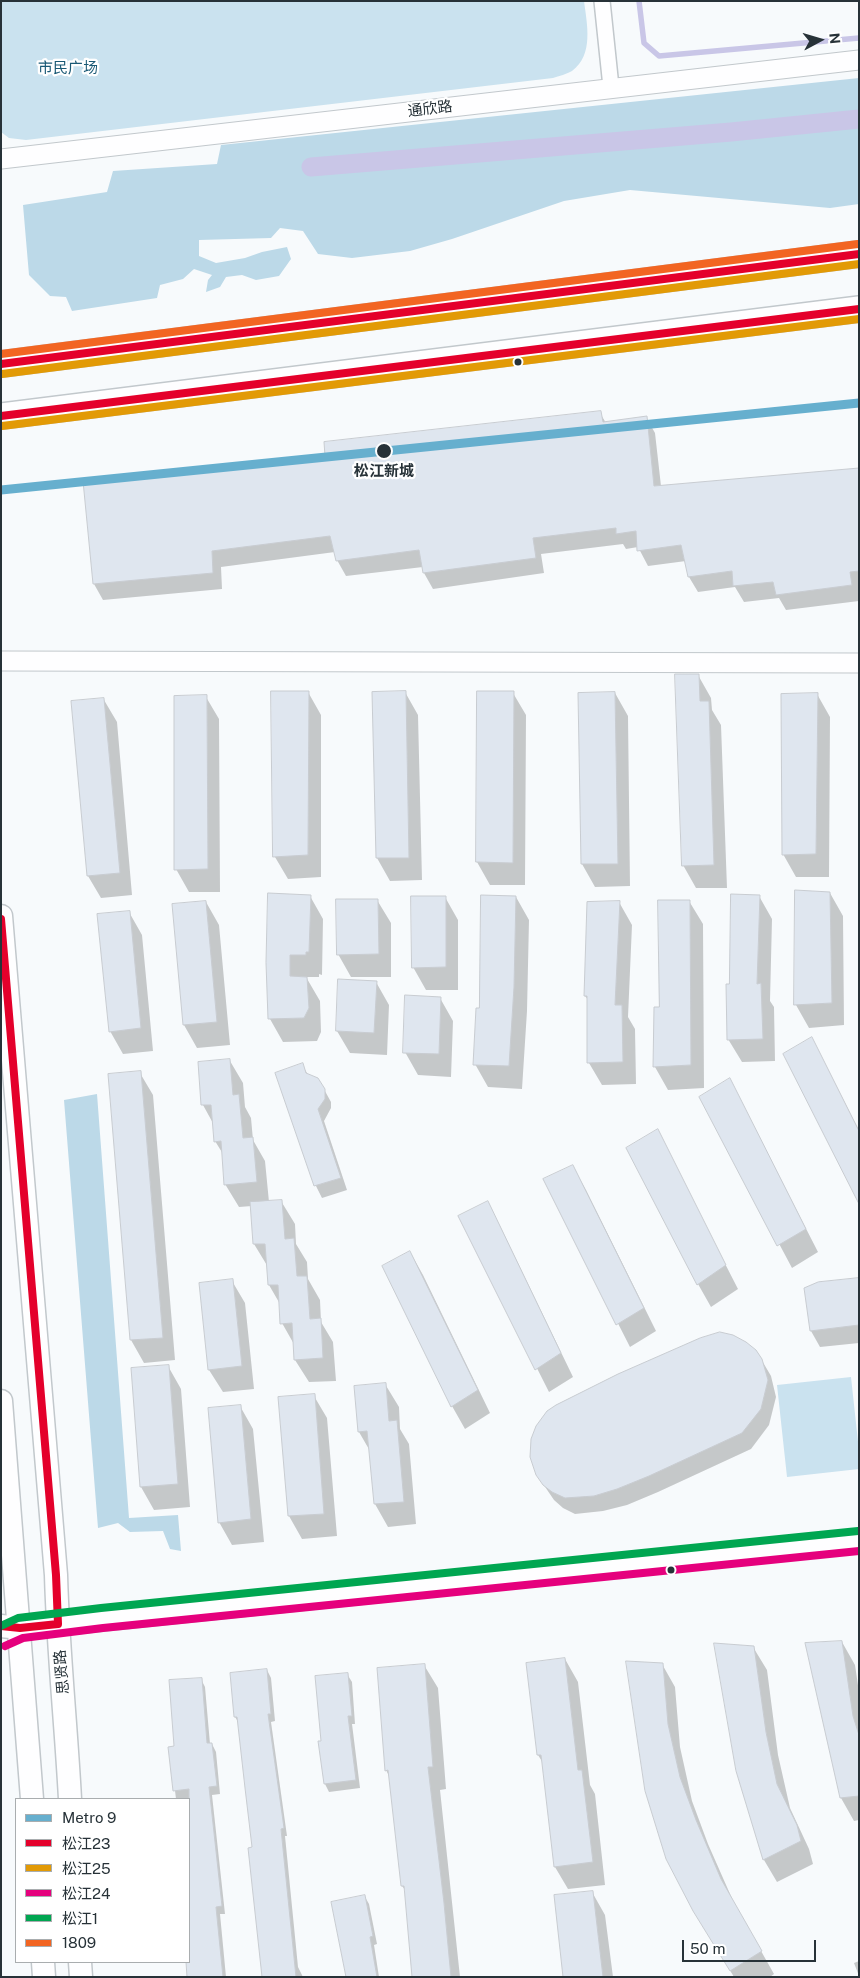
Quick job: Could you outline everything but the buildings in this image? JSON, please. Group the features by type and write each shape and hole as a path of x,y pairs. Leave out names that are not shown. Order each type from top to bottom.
{"main road":[{"path":"1,364 859,254"},
{"path":"1,416 859,309"},
{"name":"思贤路","path":"1,916 56,1565 58,1624 70,1798"},
{"path":"1,1401 14,1578 7,1630 32,1798"},
{"path":"7,1630 859,1541"},
{"path":"43,1963 44,1977"},
{"path":"80,1963 80,1977"}],"street":[{"path":"602,1 611,87"},
{"name":"通欣路","path":"1,159 611,87 859,60"},
{"path":"1,662 859,663"}],"green space":[{"name":"市民广场","path":"1,1 584,1 587,39 584,57 579,64 572,71 553,78 26,140 9,138 1,132"},
{"path":"851,1377 859,1451 859,1469 787,1477 777,1385"}],"shaded area":[{"path":"859,78 859,204 830,208 630,190 564,201 452,239 410,251 352,258 318,254 303,231 280,228 271,238 199,240 199,256 216,263 287,247 291,259 279,276 256,280 242,275 226,277 220,287 206,292 208,280 212,275 194,269 183,279 160,285 157,298 72,311 66,297 50,296 29,275 23,205 107,192 113,171 217,164 221,145"},
{"path":"97,1094 129,1518 178,1515 181,1551 170,1549 163,1531 130,1532 118,1523 98,1528 64,1100"}],"waterway":[{"path":"639,1 644,43 659,56 859,38"},
{"path":"311,167 731,132 859,119"}],"metro line":[{"name":"9","path":"1,490 859,403"}],"transit line":[{"name":"1809","path":"1,354 858,244"},
{"name":"松江23","path":"1,364 859,254"},
{"name":"松江25","path":"2,374 859,264"},
{"name":"松江23","path":"1,416 859,309"},
{"name":"松江25","path":"2,426 859,319"},
{"name":"松江23","path":"1,919 56,1575 58,1624 20,1628 1,1626"},
{"name":"松江1","path":"1,1626 18,1618 101,1608 858,1531"},
{"name":"松江24","path":"5,1646 23,1638 103,1628 859,1551"}],"place":[{"name":"松江新城","path":"384,451"}]}
